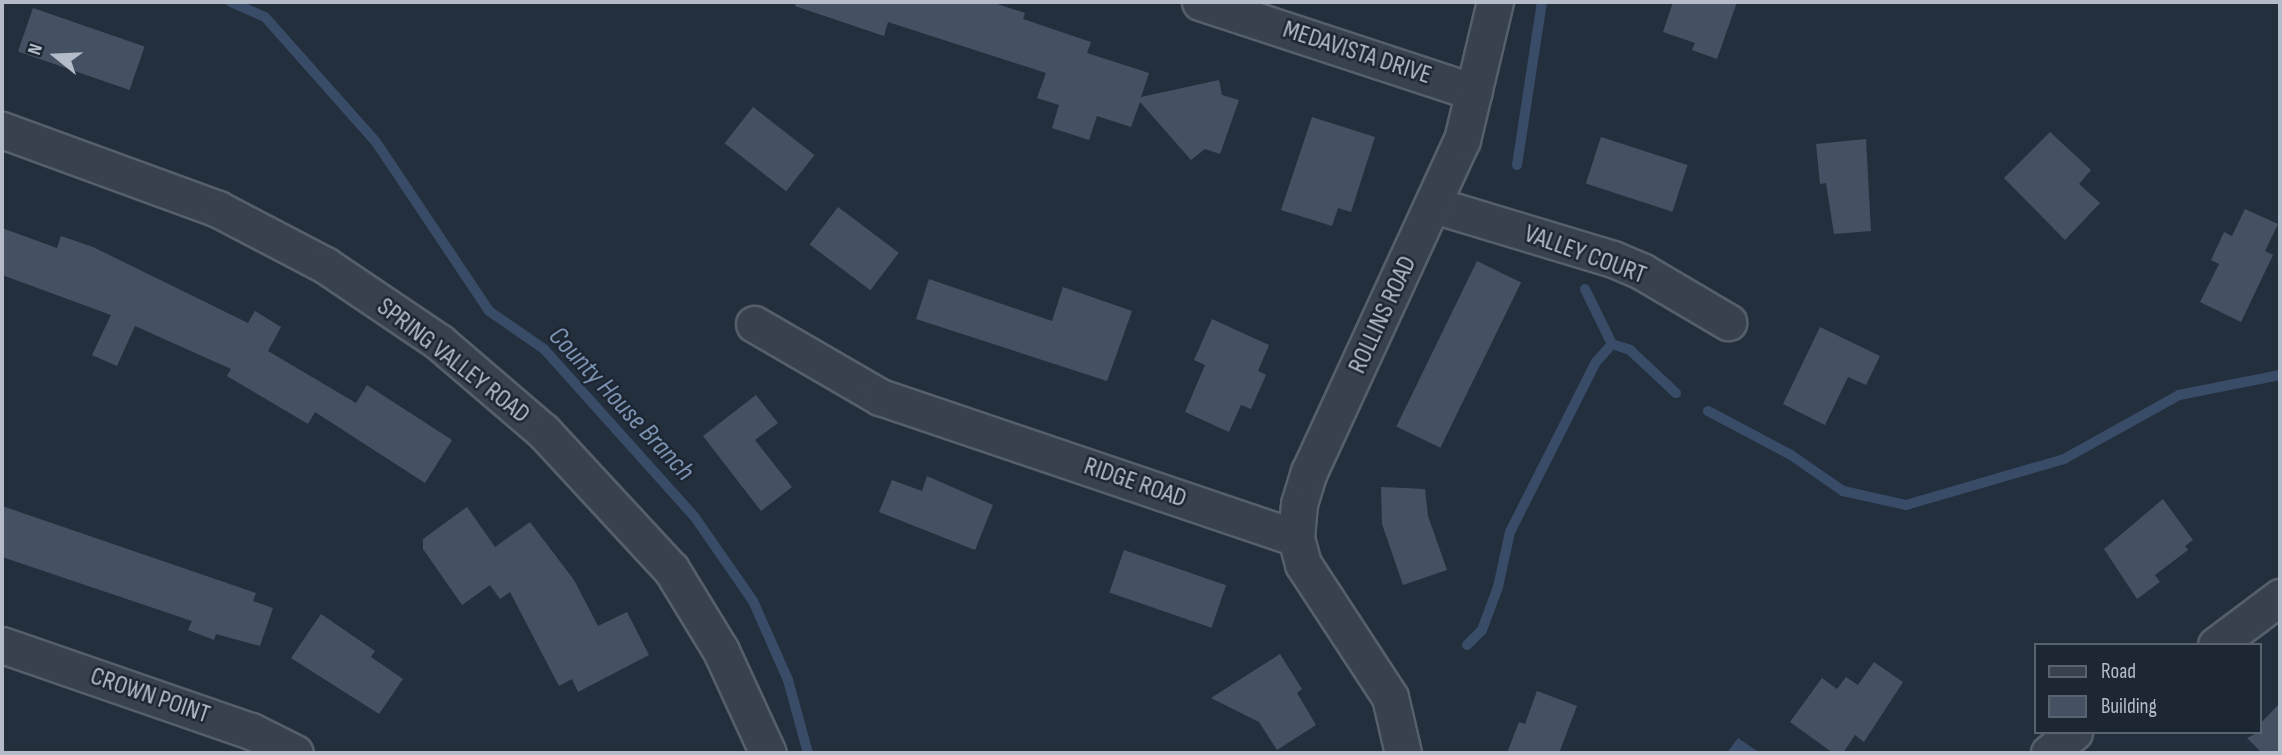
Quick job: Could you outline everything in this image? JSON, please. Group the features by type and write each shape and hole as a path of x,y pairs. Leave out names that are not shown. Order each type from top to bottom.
{"street":[{"name":"MEDAVISTA DRIVE","path":"1200,2 1475,92"},
{"name":"ROLLINS ROAD","path":"1296,538 1299,504 1309,472 1462,140 1495,2"},
{"name":"SPRING VALLEY ROAD","path":"2,130 218,209 325,265 439,342 543,431 671,569 721,651 768,753"},
{"name":"VALLEY COURT","path":"1434,205 1612,259 1643,272 1728,322"},
{"name":"RIDGE ROAD","path":"754,324 880,397 1296,538"},
{"path":"1296,538 1303,564 1390,696 1403,753"},
{"path":"2219,643 2280,597"},
{"name":"CROWN POINT","path":"2,645 251,731 295,753"},
{"path":"2049,753 2072,734"}],"water":[{"path":"1738,738 1760,753 1727,753"}],"building":[{"path":"796,2 991,2 1025,13 1023,19 1091,42 1087,53 1149,73 1141,97 1219,80 1222,95 1239,100 1220,154 1205,149 1191,160 1140,102 1131,127 1097,116 1089,140 1052,128 1059,105 1037,98 1046,73 888,22 884,36 795,6"},
{"path":"1673,2 1737,2 1717,59 1692,50 1695,43 1663,32"},
{"path":"33,8 145,46 130,90 18,51"},
{"path":"753,107 814,155 786,191 725,143"},
{"path":"1312,117 1375,137 1351,212 1338,208 1332,226 1281,210"},
{"path":"2050,132 2091,170 2079,184 2100,203 2065,240 2004,178"},
{"path":"1601,137 1688,165 1672,212 1586,184"},
{"path":"1866,139 1871,231 1834,234 1826,183 1820,184 1816,144"},
{"path":"838,207 899,253 870,290 810,245"},
{"path":"2245,209 2278,224 2265,251 2273,255 2241,322 2200,302 2219,264 2211,260 2224,232 2232,236"},
{"path":"2,228 57,248 61,236 93,247 248,323 255,311 281,327 268,351 356,403 367,385 452,440 425,483 315,412 308,424 227,376 231,369 135,326 117,366 92,355 111,315 2,275"},
{"path":"1477,261 1521,282 1440,448 1396,426"},
{"path":"929,279 1052,321 1063,287 1132,311 1107,381 916,319"},
{"path":"1212,319 1269,345 1258,371 1266,375 1251,409 1241,405 1229,432 1185,412 1205,365 1194,360"},
{"path":"1820,327 1880,356 1866,385 1848,377 1825,425 1783,404"},
{"path":"756,395 778,423 755,440 792,487 761,511 703,436"},
{"path":"927,476 993,505 975,550 879,512 892,480 922,491"},
{"path":"1381,487 1425,489 1428,516 1447,570 1403,585 1382,524"},
{"path":"2163,499 2193,540 2185,546 2188,550 2155,575 2160,582 2137,599 2104,549"},
{"path":"2,506 256,593 253,601 273,608 260,646 216,634 214,640 188,630 192,621 2,557"},
{"path":"467,507 495,547 530,522 574,580 598,626 627,612 649,655 578,692 572,679 559,686 510,592 500,599 490,585 462,605 423,549 423,539"},
{"path":"1124,550 1226,585 1211,628 1109,593"},
{"path":"321,614 375,651 371,657 403,679 379,714 291,658"},
{"path":"1280,654 1302,689 1297,693 1316,725 1277,750 1259,722 1211,698"},
{"path":"1874,662 1903,682 1864,742 1855,735 1843,753 1833,753 1790,722 1822,678 1837,689 1846,677 1858,685"},
{"path":"1537,691 1577,706 1559,753 1507,753 1519,722 1525,724"},
{"path":"2280,703 2280,753 2262,753 2247,738 2261,734 2261,723"}],"waterway":[{"name":"County House Branch","path":"231,2 265,17 376,142 489,311 544,349 694,516 753,601 788,680 808,753"},
{"path":"1517,165 1542,2"},
{"path":"1585,289 1612,344"},
{"path":"1467,645 1482,630 1498,587 1510,532 1596,362 1612,344 1630,350 1676,393"},
{"path":"1708,411 1791,455 1843,491 1906,505 2064,459 2179,395 2280,375"}]}
